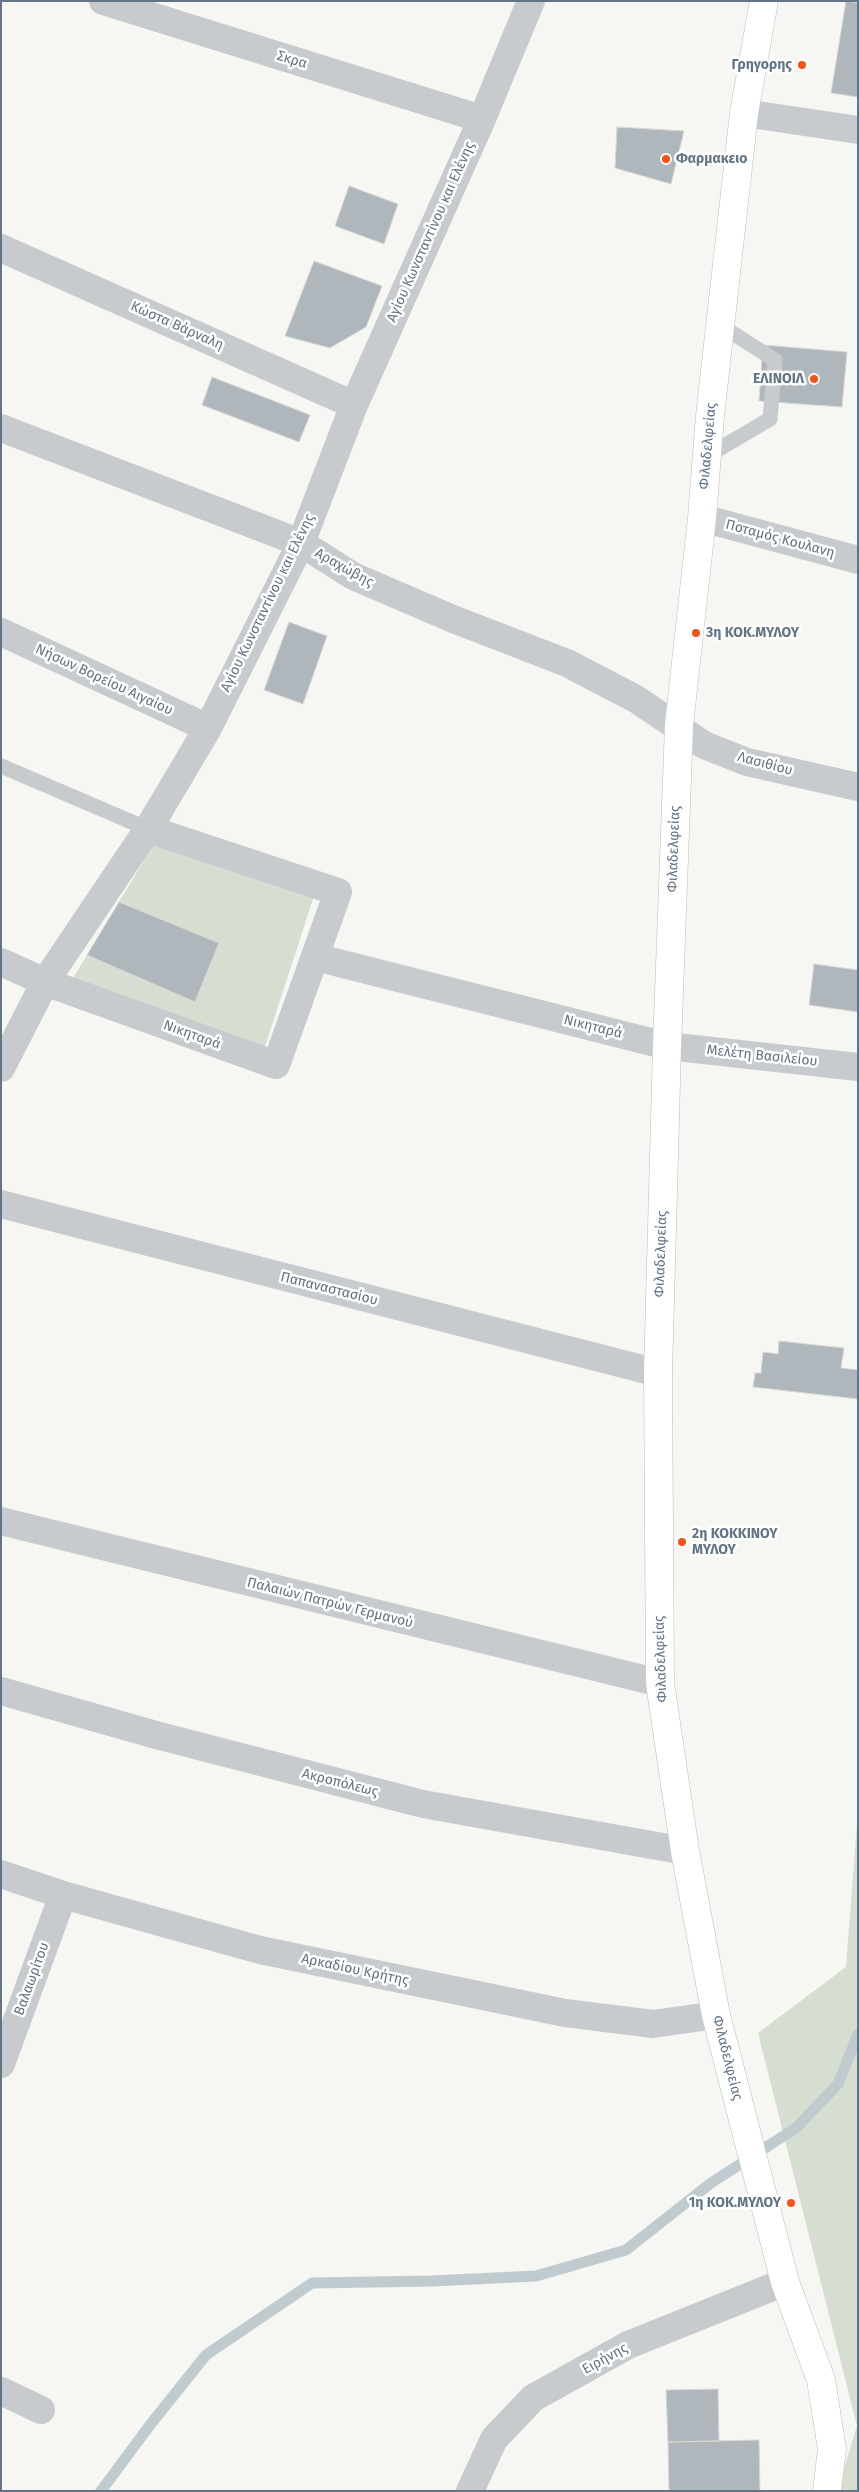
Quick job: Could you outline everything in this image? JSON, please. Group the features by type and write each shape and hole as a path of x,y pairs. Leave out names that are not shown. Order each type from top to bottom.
{"main road":[{"name":"Φιλαδελφείας","path":"764,1 744,113 679,725 667,1046 658,1373 660,1683 684,1851 716,2014 785,2282 823,2388 832,2449 827,2491"}],"street":[{"name":"Σκρα","path":"103,1 482,119"},
{"name":"Αγίου Κωνσταντίνου και Ελένης","path":"1,1068 45,982 148,829 208,728 301,543 354,405 482,119 531,1"},
{"path":"744,113 858,130"},
{"name":"Κώστα Βάρναλη","path":"1,248 354,405"},
{"name":"Αραχώβης","path":"1,428 301,543 353,576 453,619 566,663 636,698 679,725"},
{"name":"Ποταμός Κουλανη","path":"702,518 858,560"},
{"name":"Νήσων Βορείου Αιγαίου","path":"1,632 208,728"},
{"name":"Λασιθίου","path":"679,725 704,744 747,762 858,787"},
{"name":"Νικηταρά","path":"1,962 45,982 276,1065 338,892 148,829"},
{"name":"Νικηταρά","path":"315,957 667,1046"},
{"name":"Μελέτη Βασιλείου","path":"667,1046 858,1067"},
{"name":"Παπαναστασίου","path":"1,1204 658,1373"},
{"name":"Παλαιών Πατρών Γερμανού","path":"1,1521 660,1683"},
{"name":"Ακροπόλεως","path":"1,1691 156,1735 422,1804 684,1851"},
{"name":"Αρκαδίου Κρήτης","path":"1,1874 63,1895 260,1950 565,2013 653,2024 716,2014"},
{"name":"Βαλαωρίτου","path":"1,2064 63,1895"},
{"name":"Ειρήνης","path":"470,2491 494,2439 534,2398 628,2345 785,2282"},
{"path":"1,2391 41,2410"}],"lane":[{"path":"707,456 770,419 775,360 720,325"},
{"path":"1,766 148,829"}],"shaded area":[{"path":"154,844 314,896 258,1068 61,998"},
{"path":"858,1811 858,2491 837,2491 857,2426 758,2033 846,1967"}],"building":[{"path":"846,1 858,3 858,97 831,93"},
{"path":"617,127 684,131 671,184 615,168"},
{"path":"349,186 398,204 384,244 335,226"},
{"path":"314,261 382,286 366,327 330,348 285,336"},
{"path":"763,345 847,352 842,407 759,401"},
{"path":"212,377 310,415 299,442 202,405"},
{"path":"289,622 327,636 303,704 264,690"},
{"path":"119,902 219,943 195,1002 87,955"},
{"path":"814,964 858,970 858,1012 809,1005"},
{"path":"779,1341 844,1348 841,1368 858,1370 858,1399 753,1387 755,1373 761,1373 763,1352 778,1354"},
{"path":"718,2389 719,2441 668,2442 666,2390"},
{"path":"759,2440 760,2491 669,2491 668,2442"}],"waterway":[{"path":"101,2491 150,2425 206,2355 312,2283 432,2281 536,2276 626,2250 711,2183 796,2128 838,2084 858,2034"}],"place":[{"name":"Γρηγορης","path":"802,65"},
{"name":"Φαρμακειο","path":"666,159"},
{"name":"ΕΛΙΝΟΙΛ","path":"814,379"},
{"name":"3η ΚΟΚ.ΜΥΛΟΥ","path":"696,633"},
{"name":"2η ΚΟΚΚΙΝΟΥ ΜΥΛΟΥ","path":"682,1542"},
{"name":"1η ΚΟΚ.ΜΥΛΟΥ","path":"791,2203"}]}
